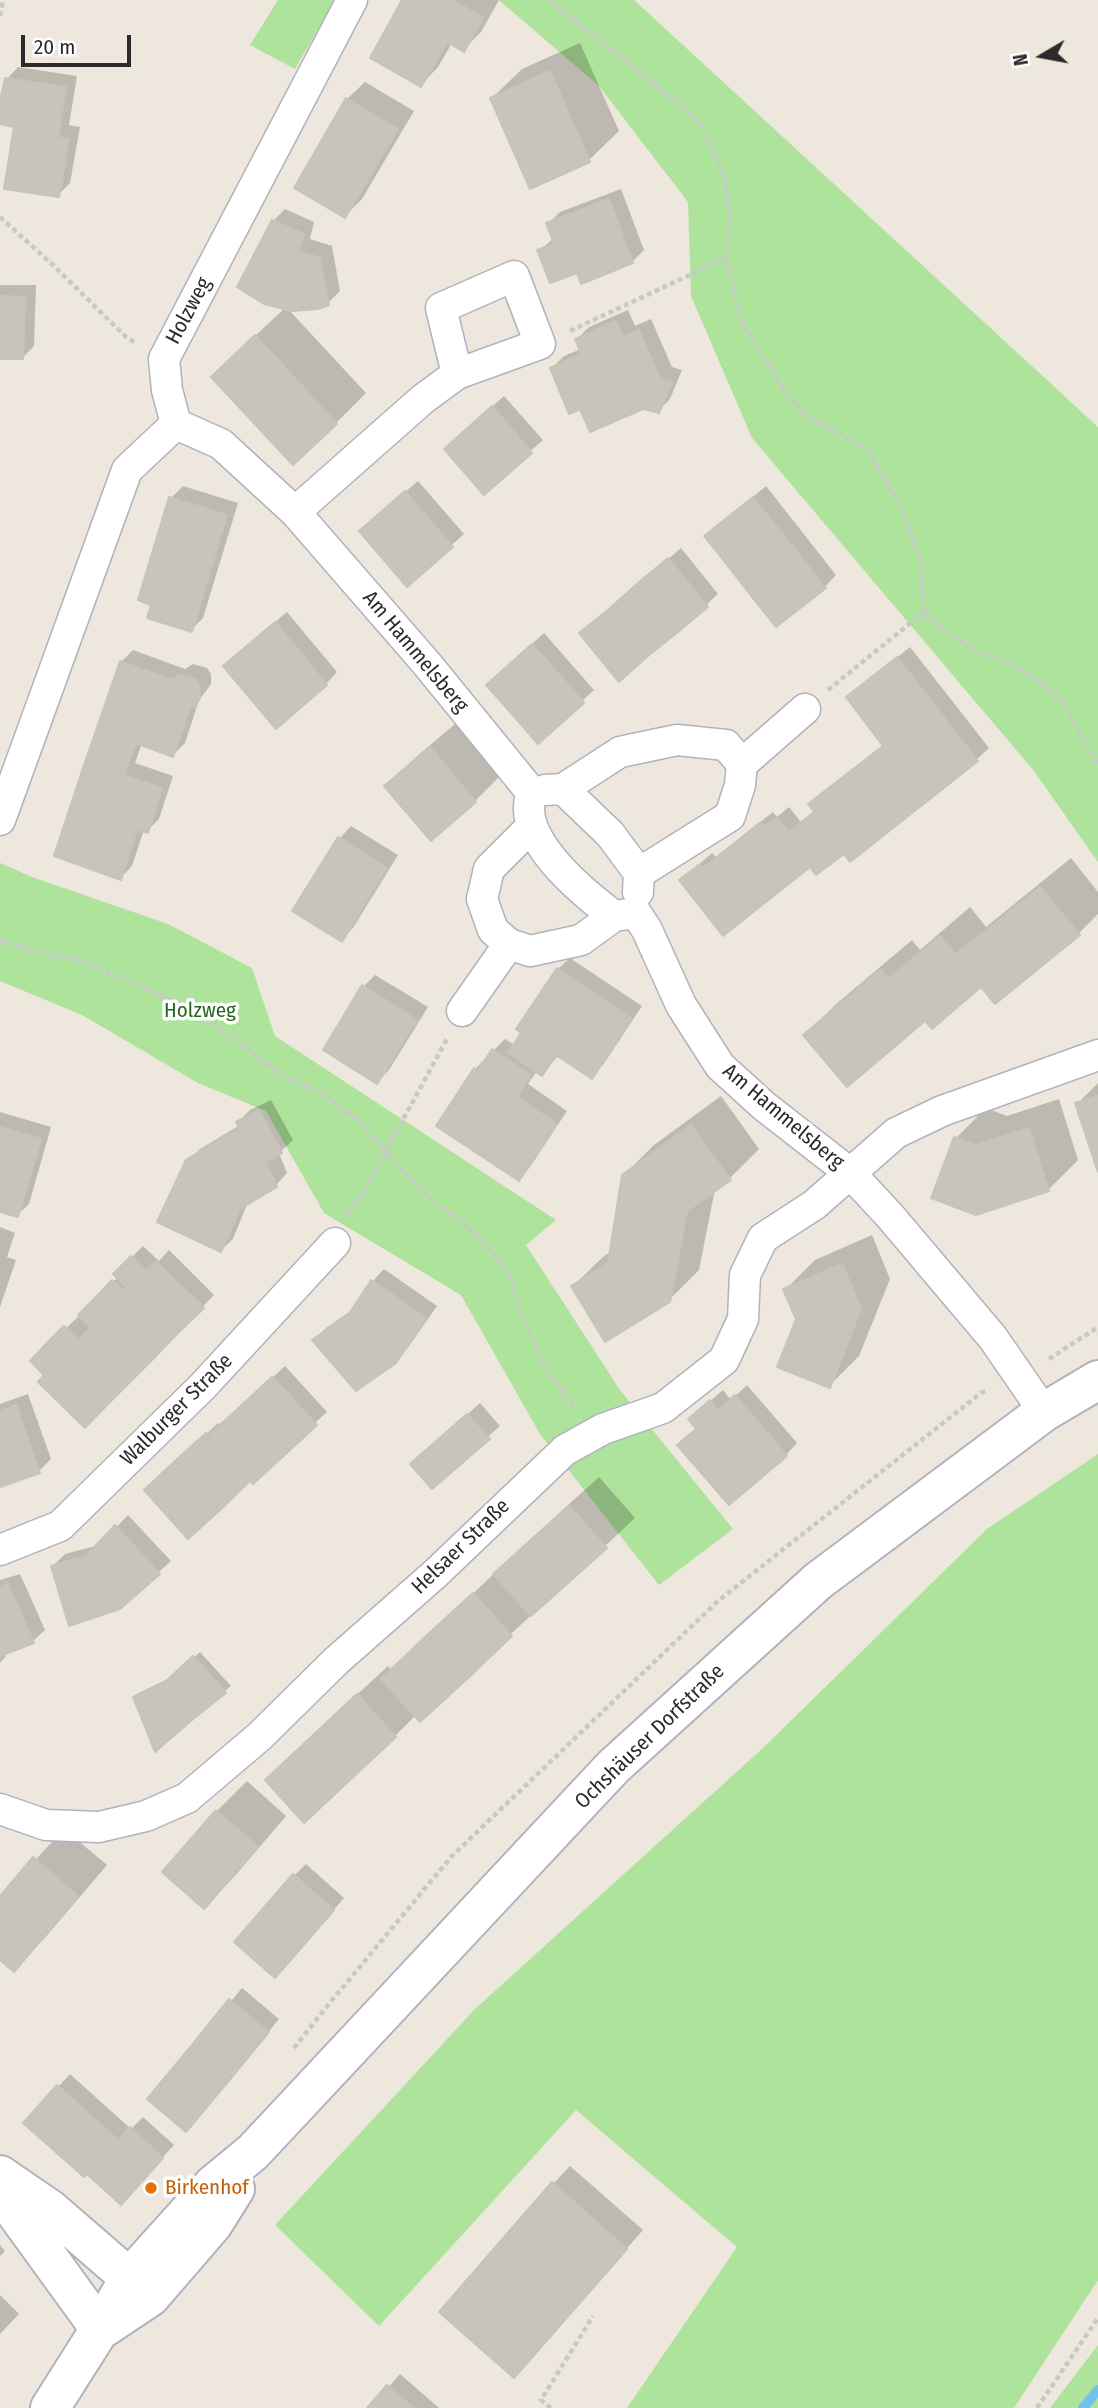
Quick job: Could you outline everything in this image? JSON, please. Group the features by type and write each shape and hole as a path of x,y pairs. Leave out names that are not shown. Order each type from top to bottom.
{"main road":[{"name":"Ochshäuser Dorfstraße","path":"50,2408 100,2329 140,2287 213,2185 253,2152 613,1767 818,1581 1044,1412 1098,1380"},
{"path":"0,2175 51,2210 140,2287"},
{"path":"0,2191 100,2329"}],"street":[{"name":"Holzweg","path":"177,424 167,390 164,359 352,0"},
{"path":"295,512 423,399 457,374 540,344 514,276 441,308 457,374"},
{"path":"0,820 127,470 177,424"},
{"name":"Am Hammelsberg","path":"177,424 221,444 295,512 427,664 532,793"},
{"path":"742,764 726,745 677,740 620,752 563,789 532,793 527,804 531,827 489,869 482,899 493,930 509,944 530,951 582,940 625,914 639,873 730,816 740,785 742,764 805,709"},
{"path":"563,789 610,834 639,873"},
{"name":"Am Hammelsberg","path":"531,827 547,853 584,894 625,914 647,930 681,1005 720,1066 764,1106 849,1174 941,1275 993,1338 1044,1412"},
{"path":"462,1011 509,944"},
{"name":"Am Hammelsberg","path":"849,1174 896,1133 942,1111 1098,1055"},
{"name":"Helsaer Straße","path":"0,1809 47,1825 99,1826 146,1816 187,1798 260,1736 565,1450 603,1429 663,1408 724,1360 743,1319 745,1275 763,1238 814,1205 849,1174"},
{"name":"Walburger Straße","path":"0,1550 60,1526 203,1386 335,1243"}],"path":[{"path":"0,16 3,0"},
{"path":"549,0 697,118 725,177 730,222 726,258 741,320 780,384 806,416 867,449 900,503 922,565 923,613"},
{"path":"0,217 126,337 164,359"},
{"path":"540,344 726,258"},
{"path":"805,709 923,613"},
{"path":"923,613 973,650 1021,668 1063,702 1098,765"},
{"path":"0,941 82,961 195,1010 284,1076 321,1093 360,1122 414,1185 481,1238 509,1273 521,1313 547,1371 577,1410 603,1429"},
{"path":"335,1243 342,1223 363,1193 462,1011"},
{"path":"1021,1377 1098,1327"},
{"path":"551,2408 541,2400 593,2316"},
{"path":"1037,2408 1098,2318"}],"green space":[{"path":"278,0 335,0 295,69 250,45"},
{"path":"499,0 634,0 1098,427 1098,862 1034,771 752,438 691,296 688,202 599,86"},
{"name":"Holzweg","path":"0,863 32,877 168,924 252,968 275,1036 556,1220 526,1245 620,1390 733,1529 659,1585 540,1434 461,1295 324,1213 266,1111 198,1083 82,1015 0,981"},
{"path":"1098,1454 1098,2280 1014,2408 627,2408 737,2247 576,2110 379,2326 275,2225 475,2009 763,1748 987,1529"},
{"path":"1098,2345 1098,2408 1050,2408"}],"building":[{"path":"402,0 453,0 483,18 464,52 447,42 421,87 370,58"},
{"path":"550,71 590,162 530,189 490,98"},
{"path":"5,78 66,87 58,137 69,139 59,197 4,189 14,127 0,124 0,100"},
{"path":"346,98 398,129 345,218 294,188"},
{"path":"609,199 633,263 581,284 577,273 550,283 537,250 554,244 546,223"},
{"path":"272,220 304,234 299,251 320,258 329,305 318,309 292,311 264,304 237,287"},
{"path":"0,296 25,297 23,359 0,359"},
{"path":"616,321 623,337 639,330 660,379 672,382 659,413 643,409 590,432 580,409 569,414 550,368 581,354 575,339"},
{"path":"255,335 337,424 293,465 211,377"},
{"path":"492,406 532,453 484,495 444,449"},
{"path":"405,491 453,547 407,587 359,531"},
{"path":"169,497 227,515 192,632 147,618 151,605 138,600"},
{"path":"753,497 777,527 728,566 704,536"},
{"path":"777,527 802,558 752,597 728,566"},
{"path":"668,558 708,607 678,632 638,583"},
{"path":"802,558 826,588 776,627 752,597"},
{"path":"638,583 678,632 648,656 609,609"},
{"path":"609,609 648,656 619,682 579,633"},
{"path":"275,622 327,685 276,729 223,666"},
{"path":"532,644 558,673 512,714 486,685"},
{"path":"897,657 978,761 850,862 844,854 816,875 810,867 723,936 679,880 700,864 703,868 761,822 764,827 777,817 789,832 814,812 808,804 883,746 846,697"},
{"path":"120,661 172,680 179,675 195,679 200,687 200,698 195,707 190,708 173,757 136,743 124,775 85,762"},
{"path":"558,673 584,703 538,744 512,714"},
{"path":"430,747 476,802 431,841 384,786"},
{"path":"85,762 162,788 148,833 137,829 121,880 54,856"},
{"path":"338,837 387,868 364,905 315,874"},
{"path":"315,874 364,905 342,942 292,911"},
{"path":"1040,887 1080,935 995,1004 955,955"},
{"path":"940,936 982,986 932,1029 889,978"},
{"path":"557,968 632,1018 592,1079 556,1055 542,1076 508,1053 521,1033 516,1029"},
{"path":"881,969 925,1021 847,1087 803,1035"},
{"path":"362,985 417,1020 377,1084 323,1050"},
{"path":"492,1049 531,1075 517,1097 557,1124 519,1181 436,1126 474,1068 478,1071"},
{"path":"1098,1096 1098,1172 1075,1103"},
{"path":"259,1110 282,1153 266,1162 277,1187 240,1209 186,1160 239,1128 236,1122"},
{"path":"691,1125 731,1180 687,1211 670,1302 605,1342 571,1286 608,1263 622,1175"},
{"path":"0,1127 41,1139 18,1217 0,1212"},
{"path":"1029,1128 1049,1191 976,1215 931,1198 954,1137 976,1145"},
{"path":"186,1160 240,1209 221,1252 157,1222"},
{"path":"131,1256 146,1271 156,1261 204,1308 175,1336 113,1274"},
{"path":"842,1264 861,1309 830,1388 777,1367 796,1319 783,1289"},
{"path":"112,1280 124,1291 127,1288 175,1336 155,1357 95,1298"},
{"path":"371,1280 426,1318 396,1363 349,1314"},
{"path":"95,1298 155,1357 132,1380 85,1333 91,1328 78,1315"},
{"path":"349,1314 396,1363 356,1391 312,1340"},
{"path":"64,1326 79,1340 85,1333 132,1380 106,1406 45,1345"},
{"path":"45,1345 106,1406 85,1428 38,1382 44,1375 30,1361"},
{"path":"272,1377 317,1425 289,1451 244,1403"},
{"path":"735,1395 787,1456 729,1505 677,1445 696,1429 688,1419 710,1400 718,1410"},
{"path":"244,1403 289,1451 253,1484 208,1436"},
{"path":"16,1405 40,1473 0,1487 0,1411"},
{"path":"467,1414 490,1439 432,1489 410,1464"},
{"path":"206,1433 250,1481 220,1510 175,1461"},
{"path":"175,1461 220,1510 188,1539 144,1490"},
{"path":"569,1506 607,1548 531,1616 493,1574"},
{"path":"115,1525 160,1574 120,1609 86,1556"},
{"path":"86,1556 120,1609 69,1626 51,1566"},
{"path":"8,1584 34,1643 0,1656 0,1587"},
{"path":"473,1593 512,1636 467,1679 426,1636"},
{"path":"426,1636 467,1679 420,1722 381,1679"},
{"path":"193,1656 226,1693 192,1720 166,1681"},
{"path":"166,1681 192,1720 155,1752 133,1697"},
{"path":"357,1694 396,1737 304,1823 265,1780"},
{"path":"216,1810 258,1847 204,1909 162,1872"},
{"path":"33,1857 78,1896 14,1972 0,1960 0,1896"},
{"path":"293,1874 334,1910 275,1978 234,1942"},
{"path":"229,1999 269,2032 231,2078 192,2045"},
{"path":"192,2045 231,2078 186,2132 147,2099"},
{"path":"57,2085 118,2140 84,2177 23,2123"},
{"path":"130,2127 163,2158 121,2205 87,2174"},
{"path":"552,2182 627,2249 514,2378 439,2312"},
{"path":"387,2385 414,2408 367,2408"}],"waterway":[{"path":"1083,2408 1098,2390"}],"place":[{"name":"Birkenhof","path":"151,2188"}]}
